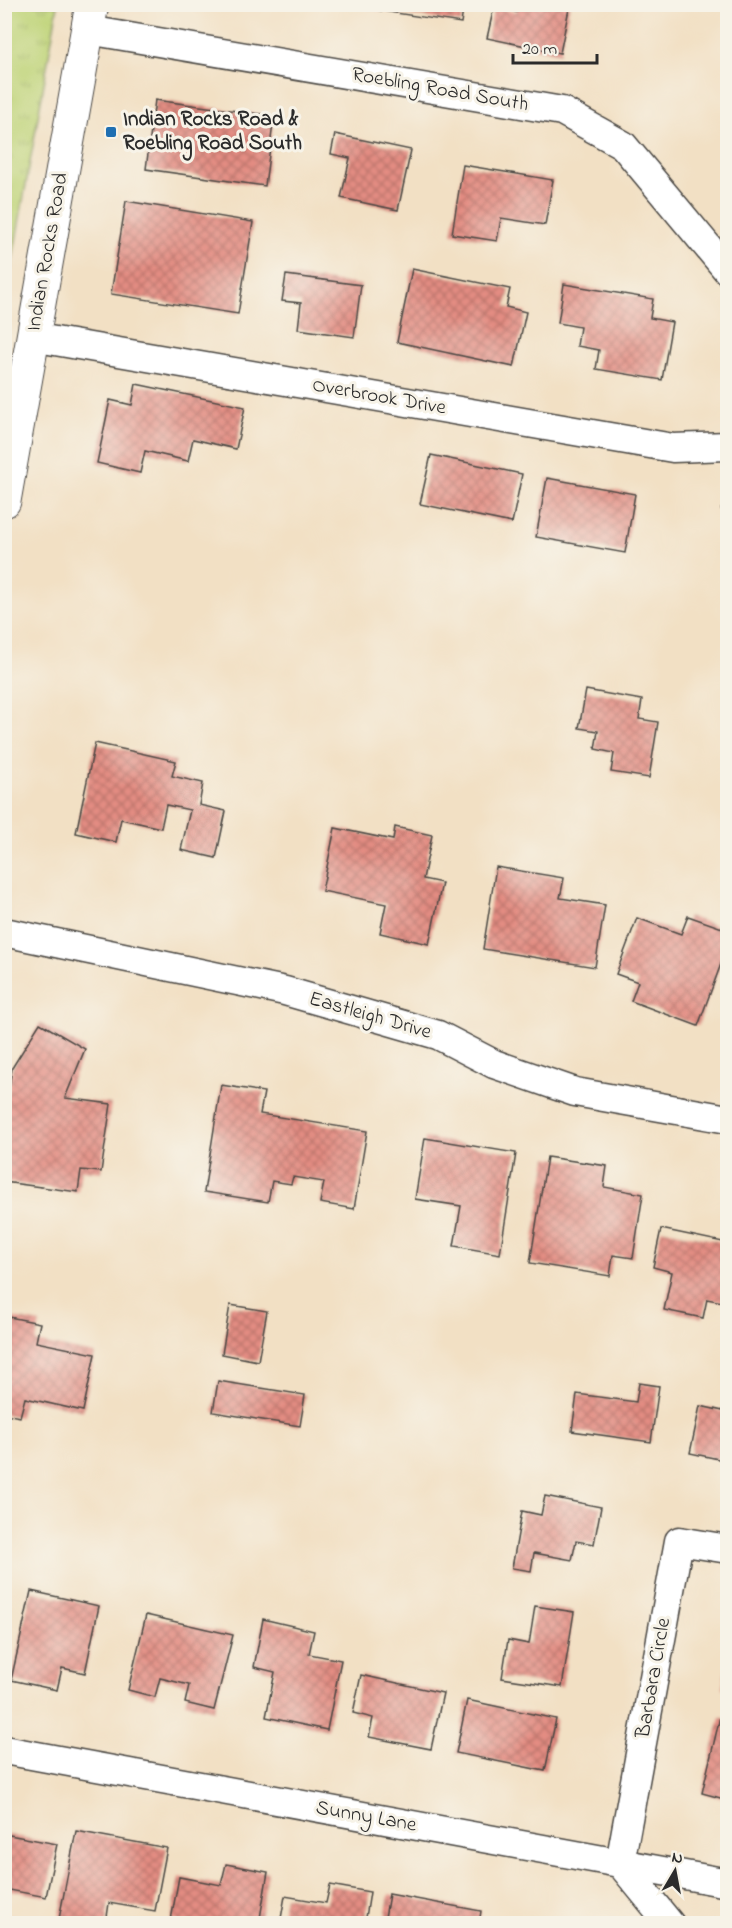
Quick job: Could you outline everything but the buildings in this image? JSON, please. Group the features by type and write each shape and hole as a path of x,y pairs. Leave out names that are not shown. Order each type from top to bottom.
{"street":[{"name":"Roebling Road South","path":"90,17 562,111 623,145 728,271"},
{"name":"Indian Rocks Road","path":"4,501 90,17"},
{"name":"Overbrook Drive","path":"32,337 673,448 728,446"},
{"name":"Eastleigh Drive","path":"4,932 285,991 438,1035 494,1064 575,1092 728,1119"},
{"name":"Barbara Circle","path":"620,1863 679,1541 728,1549"},
{"name":"Sunny Lane","path":"4,1750 728,1883"},
{"path":"620,1863 670,1923"}],"green space":[{"path":"4,5 58,5 5,302"}],"place":[{"name":"Indian Rocks Road & Roebling Road South","path":"111,132"}]}
